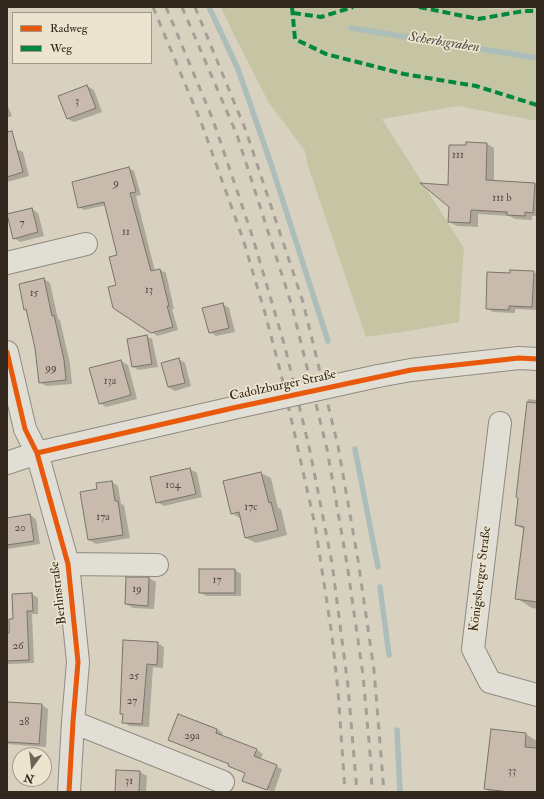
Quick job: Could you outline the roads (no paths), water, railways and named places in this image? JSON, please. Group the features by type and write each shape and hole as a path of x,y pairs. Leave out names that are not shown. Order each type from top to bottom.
{"street":[{"path":"7,263 86,244"},
{"name":"Berlinstraße","path":"7,352 25,429 37,453 68,564 78,662 69,792"},
{"name":"Cadolzburger Straße","path":"7,463 37,453 378,376 411,370 520,358 537,358"},
{"name":"Königsberger Straße","path":"500,423 473,649 490,682 537,695"},
{"path":"68,564 157,565"},
{"path":"73,722 223,782"}],"waterway":[{"path":"209,7 238,69 271,164 328,341"},
{"name":"Scherbsgraben","path":"351,28 537,58"},
{"path":"355,449 378,567"},
{"path":"380,587 389,655"},
{"path":"397,730 400,792"}],"railway":[{"path":"153,7 201,122 243,239 282,378 315,525 324,583 338,690 345,792"},
{"path":"166,7 213,120 252,235 285,347 310,451 332,563 348,686 357,792"},
{"path":"182,7 237,135 292,306 327,449 347,564 363,675 372,792"},
{"path":"195,7 246,131 303,302 338,446 358,560 374,670 384,792"}]}
